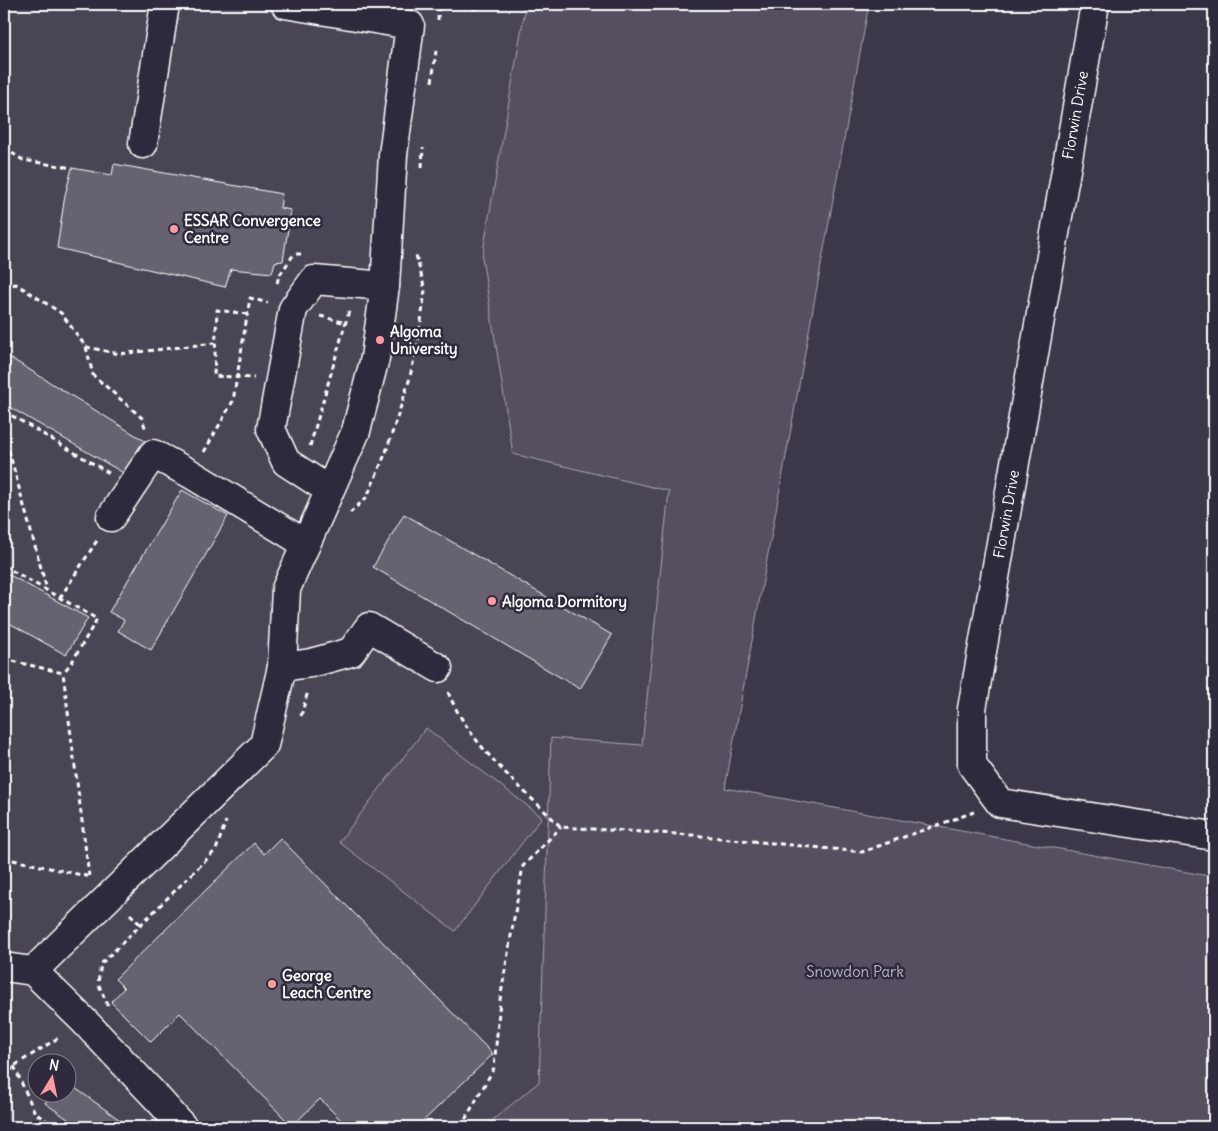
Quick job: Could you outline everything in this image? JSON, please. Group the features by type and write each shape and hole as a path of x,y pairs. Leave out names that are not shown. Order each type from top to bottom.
{"street":[{"path":"143,144 165,4"},
{"path":"33,971 264,745 282,667 286,589 356,431 375,358 385,286 392,155 410,25 285,4"},
{"name":"Florwin Drive","path":"1000,803 972,765 972,709 1095,4"},
{"path":"329,490 286,462 271,429 293,309 314,280 385,286"},
{"path":"112,517 153,454 191,474 306,544"},
{"path":"282,667 311,663 351,652 369,627 438,668"},
{"path":"1000,803 1214,836"},
{"path":"4,967 33,971 85,1022 158,1098 183,1127"}],"path":[{"path":"445,4 478,9 487,4"},
{"path":"4,148 24,160 72,168"},
{"path":"4,287 16,284 62,313 86,347 93,375 142,418 153,454"},
{"path":"303,473 346,323 354,284"},
{"path":"191,474 233,401 250,298 346,323"},
{"path":"247,314 217,310 214,376 260,378"},
{"path":"86,347 120,354 216,343"},
{"path":"4,411 132,486"},
{"path":"4,433 47,590"},
{"path":"60,598 112,517"},
{"path":"4,566 97,619 72,662 62,673 89,876"},
{"path":"4,659 62,673"},
{"path":"438,668 455,710 485,751 561,827 691,834 862,852 1000,803"},
{"path":"461,1127 494,1068 500,1000 523,866 561,827"},
{"path":"4,858 89,876 141,925"},
{"path":"14,1066 35,1113 56,1127"}],"shaded area":[{"name":"Algoma University","path":"4,4 818,4 623,1127 4,1127"}],"green space":[{"name":"Snowdon Park","path":"515,4 869,4 725,788 1214,877 1214,1127 484,1127 539,1082 551,738 642,745 669,491 513,454 482,257 525,9"},
{"path":"426,728 542,817 455,931 339,842"}],"building":[{"name":"ESSAR Convergence Centre","path":"114,164 282,194 280,208 291,210 283,261 275,262 272,273 231,269 225,287 57,248 65,195 72,168 112,175"},
{"path":"4,354 145,441 127,475 4,404"},
{"path":"182,490 228,516 151,650 118,631 124,620 109,612"},
{"name":"Algoma Dormitory","path":"404,514 612,635 580,689 373,567"},
{"path":"4,572 88,618 66,655 4,620"},
{"name":"George Leach Centre","path":"280,838 493,1054 417,1127 348,1127 320,1099 292,1126 180,1013 151,1042 111,1002 124,988 115,979 254,843 264,854"},
{"path":"78,1090 130,1127 79,1127 46,1104 78,1104"}],"place":[{"name":"ESSAR Convergence Centre","path":"174,229"},
{"name":"Algoma University","path":"380,340"},
{"name":"Algoma Dormitory","path":"492,601"},
{"name":"George Leach Centre","path":"272,984"}]}
